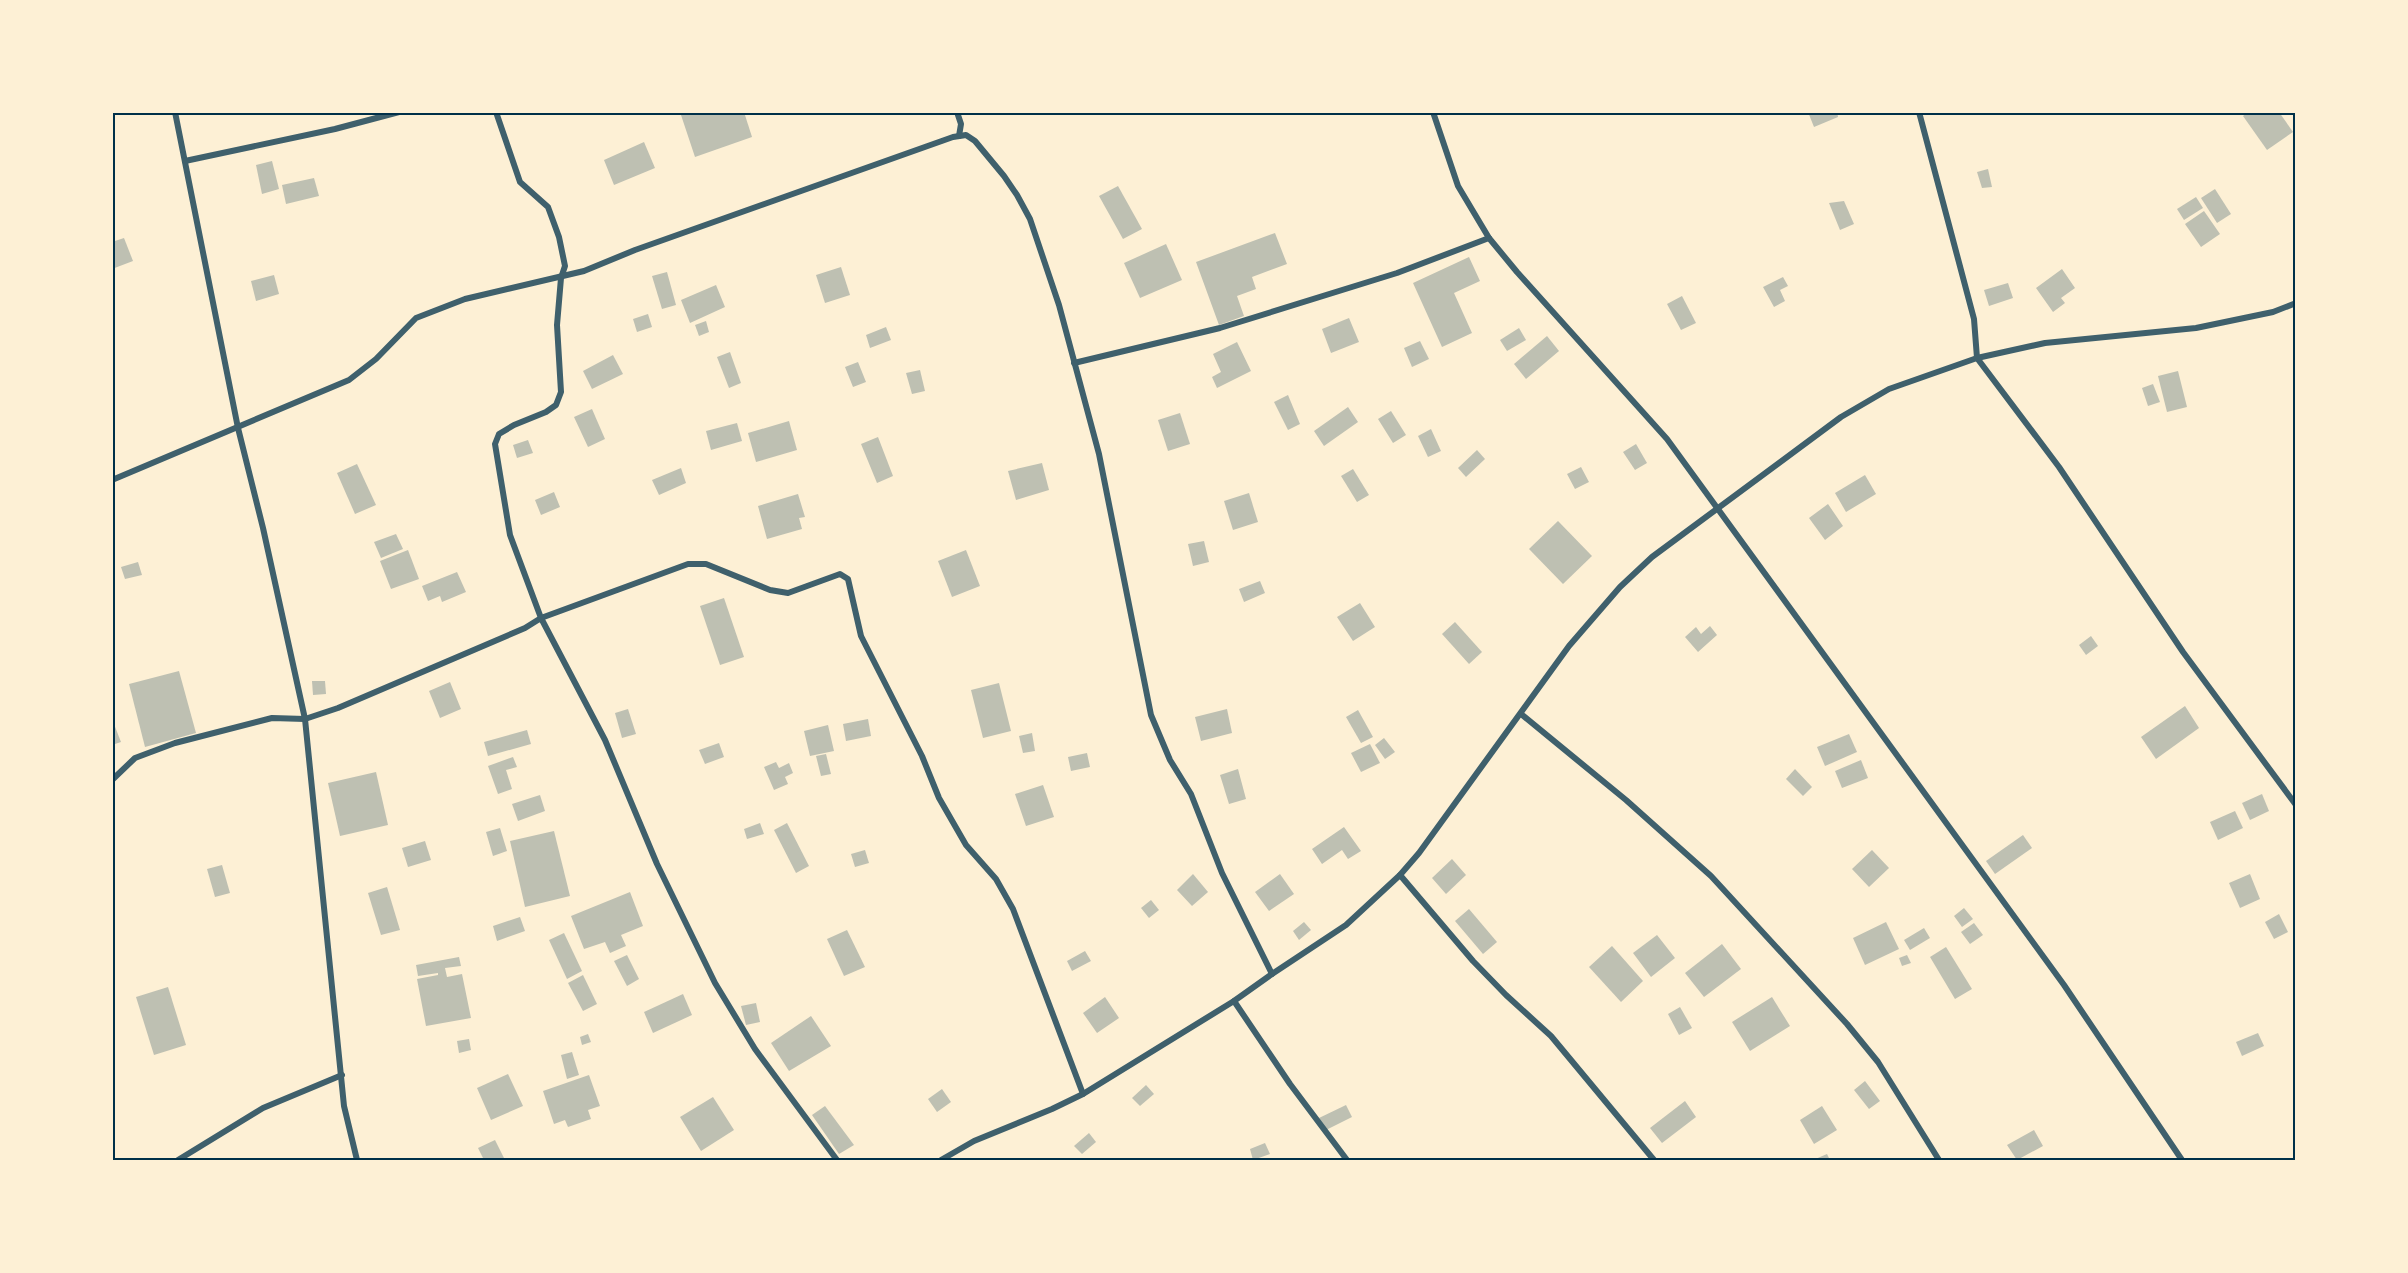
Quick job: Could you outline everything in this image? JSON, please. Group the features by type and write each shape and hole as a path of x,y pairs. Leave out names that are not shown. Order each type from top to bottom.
{"street":[{"path":"175,112 238,428 263,528 305,719 344,1106 357,1161"},
{"path":"184,161 335,129 399,112"},
{"path":"496,112 520,182 548,207 559,237 564,266 557,325 561,392 556,405 499,434 495,444 510,535 541,618 605,740 657,864 715,983 755,1049 837,1161"},
{"path":"957,112 961,124 959,136"},
{"path":"1433,112 1458,186 1489,238 1667,439 2064,985 2182,1161"},
{"path":"1919,112 1974,319 1977,358 2058,467 2184,652 2295,805"},
{"path":"112,480 349,380 376,358 416,318 465,299 561,278 966,135 975,141 1017,195 1030,219 1059,305 1099,454 1151,715 1170,760 1191,794 1222,873 1272,974"},
{"path":"1074,363 1220,328 1397,273 1489,238"},
{"path":"941,1161 974,1141 1052,1110 1083,1094 1234,1001 1346,925 1400,875 1419,853 1569,646 1620,587 1652,558 1717,508 1841,417 1889,389 1977,358 2045,343 2206,326 2273,312 2295,303"},
{"path":"112,780 135,758 175,743 272,717 305,719 338,708 541,618 688,564 706,564 770,590 788,593 840,574 848,579 861,636 922,756 939,798 966,845 996,879 1013,909 1083,1094"},
{"path":"1521,714 1626,800 1711,876 1853,1031 1878,1062 1939,1161"},
{"path":"1400,875 1473,961 1551,1036 1654,1161"},
{"path":"1234,1001 1290,1084 1347,1161"},
{"path":"178,1161 263,1108 342,1076"}],"building":[{"path":"689,112 744,112 752,137 695,157 681,115"},
{"path":"1808,112 1837,112 1838,117 1814,127"},
{"path":"2248,112 2279,112 2293,132 2267,150 2243,116"},
{"path":"644,142 655,168 614,185 604,160"},
{"path":"272,161 279,189 262,194 256,165"},
{"path":"1988,169 1992,187 1982,188 1977,172"},
{"path":"314,178 319,196 286,204 282,185"},
{"path":"1118,186 1142,229 1123,239 1099,196"},
{"path":"2215,189 2231,214 2217,223 2201,198"},
{"path":"2196,197 2203,208 2184,220 2177,209"},
{"path":"1844,201 1854,224 1840,230 1829,203"},
{"path":"2204,211 2220,234 2201,247 2185,224"},
{"path":"1275,233 1287,264 1252,277 1256,289 1237,296 1244,316 1219,325 1196,262"},
{"path":"124,238 133,261 112,269 112,242"},
{"path":"1166,244 1182,280 1140,298 1124,263"},
{"path":"1469,257 1480,281 1454,293 1472,333 1442,347 1413,283"},
{"path":"841,267 850,295 825,303 816,275"},
{"path":"2062,269 2075,288 2061,298 2065,303 2053,312 2036,288"},
{"path":"667,272 676,305 662,309 652,276"},
{"path":"274,275 279,294 256,301 251,281"},
{"path":"1783,277 1788,286 1780,290 1785,301 1774,307 1763,287"},
{"path":"2008,283 2013,298 1989,306 1984,290"},
{"path":"716,285 725,307 690,323 681,300"},
{"path":"1682,296 1696,323 1681,330 1667,304"},
{"path":"648,314 652,327 637,332 633,319"},
{"path":"1349,318 1359,342 1331,353 1322,329"},
{"path":"706,321 709,332 699,336 695,325"},
{"path":"886,327 891,340 870,348 866,335"},
{"path":"1519,328 1526,340 1507,351 1500,340"},
{"path":"1547,336 1559,351 1526,379 1514,364"},
{"path":"1420,341 1429,359 1412,367 1404,348"},
{"path":"1237,342 1251,371 1217,388 1212,377 1221,372 1213,354"},
{"path":"730,352 741,383 729,388 717,357"},
{"path":"613,355 623,374 592,389 583,371"},
{"path":"858,362 866,382 853,387 845,367"},
{"path":"920,370 925,391 912,394 906,373"},
{"path":"2178,371 2187,407 2167,412 2158,376"},
{"path":"2153,384 2160,402 2148,406 2142,388"},
{"path":"1288,395 1300,424 1288,430 1274,402"},
{"path":"1348,407 1358,422 1324,446 1314,431"},
{"path":"592,409 605,439 588,447 574,417"},
{"path":"1391,411 1406,435 1393,443 1378,419"},
{"path":"1180,413 1190,444 1168,451 1158,420"},
{"path":"789,421 797,450 756,462 748,433"},
{"path":"737,423 742,441 711,450 706,431"},
{"path":"1431,429 1441,451 1428,457 1418,436"},
{"path":"878,437 893,476 877,483 861,444"},
{"path":"528,440 533,453 517,458 513,445"},
{"path":"1636,444 1647,463 1635,470 1623,452"},
{"path":"1477,450 1485,459 1466,477 1458,468"},
{"path":"1042,463 1049,490 1016,500 1008,471"},
{"path":"357,464 376,505 355,514 337,473"},
{"path":"1581,467 1589,482 1575,489 1567,474"},
{"path":"681,468 686,483 659,495 652,480"},
{"path":"1353,469 1369,495 1357,502 1341,476"},
{"path":"1865,475 1876,494 1846,512 1835,493"},
{"path":"554,492 560,507 541,515 535,500"},
{"path":"1249,493 1258,522 1233,530 1224,501"},
{"path":"798,494 805,517 799,518 802,529 767,539 758,506"},
{"path":"1828,504 1843,526 1825,540 1809,518"},
{"path":"1558,521 1592,556 1563,584 1529,549"},
{"path":"396,534 403,549 381,558 374,542"},
{"path":"1204,541 1209,562 1193,566 1188,544"},
{"path":"408,550 419,579 391,589 380,561"},
{"path":"966,550 980,586 952,597 938,561"},
{"path":"138,562 142,575 125,579 121,567"},
{"path":"457,572 466,592 442,602 440,596 428,601 422,586"},
{"path":"1260,581 1265,593 1244,602 1239,589"},
{"path":"724,598 744,657 720,665 700,606"},
{"path":"1360,603 1375,627 1353,641 1337,617"},
{"path":"1455,622 1482,652 1469,664 1442,634"},
{"path":"1710,626 1717,635 1698,652 1685,637 1696,627 1701,634"},
{"path":"2091,636 2098,646 2086,655 2079,645"},
{"path":"179,671 196,733 145,747 129,684"},
{"path":"312,681 325,681 326,694 313,695"},
{"path":"450,682 461,709 440,718 429,691"},
{"path":"999,683 1011,731 983,738 971,690"},
{"path":"2185,706 2199,728 2156,759 2141,737"},
{"path":"628,709 636,734 622,738 615,713"},
{"path":"1227,709 1232,733 1201,741 1195,717"},
{"path":"1358,710 1373,737 1361,743 1346,717"},
{"path":"112,719 121,742 112,745"},
{"path":"868,719 871,736 846,741 843,724"},
{"path":"828,725 834,751 810,756 804,731"},
{"path":"527,730 531,744 488,756 484,742"},
{"path":"1032,733 1035,751 1023,753 1019,736"},
{"path":"1849,734 1857,752 1825,766 1817,747"},
{"path":"1384,738 1395,752 1385,759 1375,745"},
{"path":"719,743 724,757 705,764 699,750"},
{"path":"1370,744 1380,763 1361,772 1351,753"},
{"path":"1087,753 1090,767 1071,771 1068,757"},
{"path":"826,754 831,774 821,776 816,756"},
{"path":"513,757 517,767 506,770 512,789 498,794 488,766"},
{"path":"1861,760 1868,778 1842,788 1835,771"},
{"path":"776,762 779,768 789,763 793,773 785,777 788,784 774,790 764,767"},
{"path":"1238,769 1246,799 1229,804 1220,775"},
{"path":"1795,769 1812,787 1803,796 1786,779"},
{"path":"376,772 388,825 340,836 328,783"},
{"path":"1043,785 1054,817 1026,826 1015,794"},
{"path":"2262,794 2269,811 2250,820 2242,803"},
{"path":"540,795 545,811 518,821 512,804"},
{"path":"2235,811 2243,828 2218,840 2210,822"},
{"path":"760,823 764,834 747,839 744,829"},
{"path":"787,823 809,866 796,873 774,830"},
{"path":"1344,827 1361,851 1348,859 1342,850 1322,864 1312,849"},
{"path":"500,828 507,851 493,856 486,832"},
{"path":"554,831 570,896 525,907 510,841"},
{"path":"2023,835 2032,848 1995,874 1986,861"},
{"path":"425,841 431,860 408,867 402,848"},
{"path":"865,850 869,863 855,867 851,854"},
{"path":"1872,850 1889,868 1869,887 1852,869"},
{"path":"1452,859 1466,875 1446,894 1432,878"},
{"path":"222,865 230,893 215,897 207,869"},
{"path":"1193,874 1208,892 1192,906 1177,890"},
{"path":"1280,874 1294,894 1269,911 1255,892"},
{"path":"2250,874 2260,899 2240,908 2229,883"},
{"path":"387,887 400,930 381,935 368,893"},
{"path":"630,892 643,926 621,935 626,946 610,953 605,942 584,949 571,916"},
{"path":"1151,900 1159,910 1149,918 1141,908"},
{"path":"1964,908 1973,919 1962,927 1954,916"},
{"path":"1469,909 1497,942 1483,954 1455,921"},
{"path":"2279,914 2288,932 2274,939 2265,922"},
{"path":"520,917 525,931 497,941 493,926"},
{"path":"1304,922 1311,930 1299,940 1293,931"},
{"path":"1886,922 1899,949 1865,965 1853,938"},
{"path":"1974,923 1983,935 1970,944 1961,932"},
{"path":"1924,928 1930,938 1910,950 1904,940"},
{"path":"847,930 865,967 844,976 827,939"},
{"path":"564,933 582,971 567,979 549,940"},
{"path":"1657,935 1675,958 1651,977 1633,953"},
{"path":"1722,944 1741,969 1704,997 1685,973"},
{"path":"1612,946 1643,981 1621,1002 1589,967"},
{"path":"1946,947 1972,989 1955,999 1930,957"},
{"path":"1085,951 1091,961 1072,971 1067,961"},
{"path":"627,955 639,979 627,986 614,961"},
{"path":"1907,955 1911,963 1902,966 1899,958"},
{"path":"459,957 461,966 445,968 447,977 462,974 471,1018 426,1026 417,979 438,975 438,973 418,976 416,965"},
{"path":"583,975 597,1004 583,1011 568,983"},
{"path":"168,987 186,1045 154,1055 136,997"},
{"path":"683,994 692,1015 653,1033 644,1012"},
{"path":"1105,997 1119,1018 1097,1033 1083,1013"},
{"path":"1772,997 1790,1026 1750,1051 1732,1022"},
{"path":"756,1003 760,1022 746,1025 741,1006"},
{"path":"1680,1007 1692,1028 1679,1035 1668,1014"},
{"path":"811,1016 831,1046 789,1071 771,1043"},
{"path":"2258,1033 2264,1046 2242,1056 2236,1042"},
{"path":"588,1034 591,1042 582,1045 580,1037"},
{"path":"469,1039 471,1050 459,1053 457,1041"},
{"path":"572,1052 579,1075 567,1079 561,1055"},
{"path":"508,1074 523,1106 491,1120 477,1088"},
{"path":"589,1075 600,1106 588,1110 591,1119 568,1127 565,1120 554,1124 543,1091"},
{"path":"1865,1081 1880,1101 1869,1109 1854,1090"},
{"path":"1146,1085 1154,1094 1140,1106 1132,1098"},
{"path":"942,1089 951,1102 937,1112 928,1099"},
{"path":"713,1097 734,1130 701,1151 680,1117"},
{"path":"1685,1101 1696,1117 1662,1143 1650,1128"},
{"path":"1346,1105 1352,1117 1326,1130 1319,1118"},
{"path":"825,1106 854,1145 839,1154 812,1115"},
{"path":"1822,1106 1837,1130 1814,1144 1800,1120"},
{"path":"2034,1130 2043,1146 2017,1160 2007,1145"},
{"path":"1089,1133 1096,1142 1082,1154 1074,1146"},
{"path":"495,1140 505,1160 484,1160 478,1148"},
{"path":"1265,1143 1270,1154 1253,1160 1250,1149"},
{"path":"1827,1154 1830,1160 1813,1160"}]}
